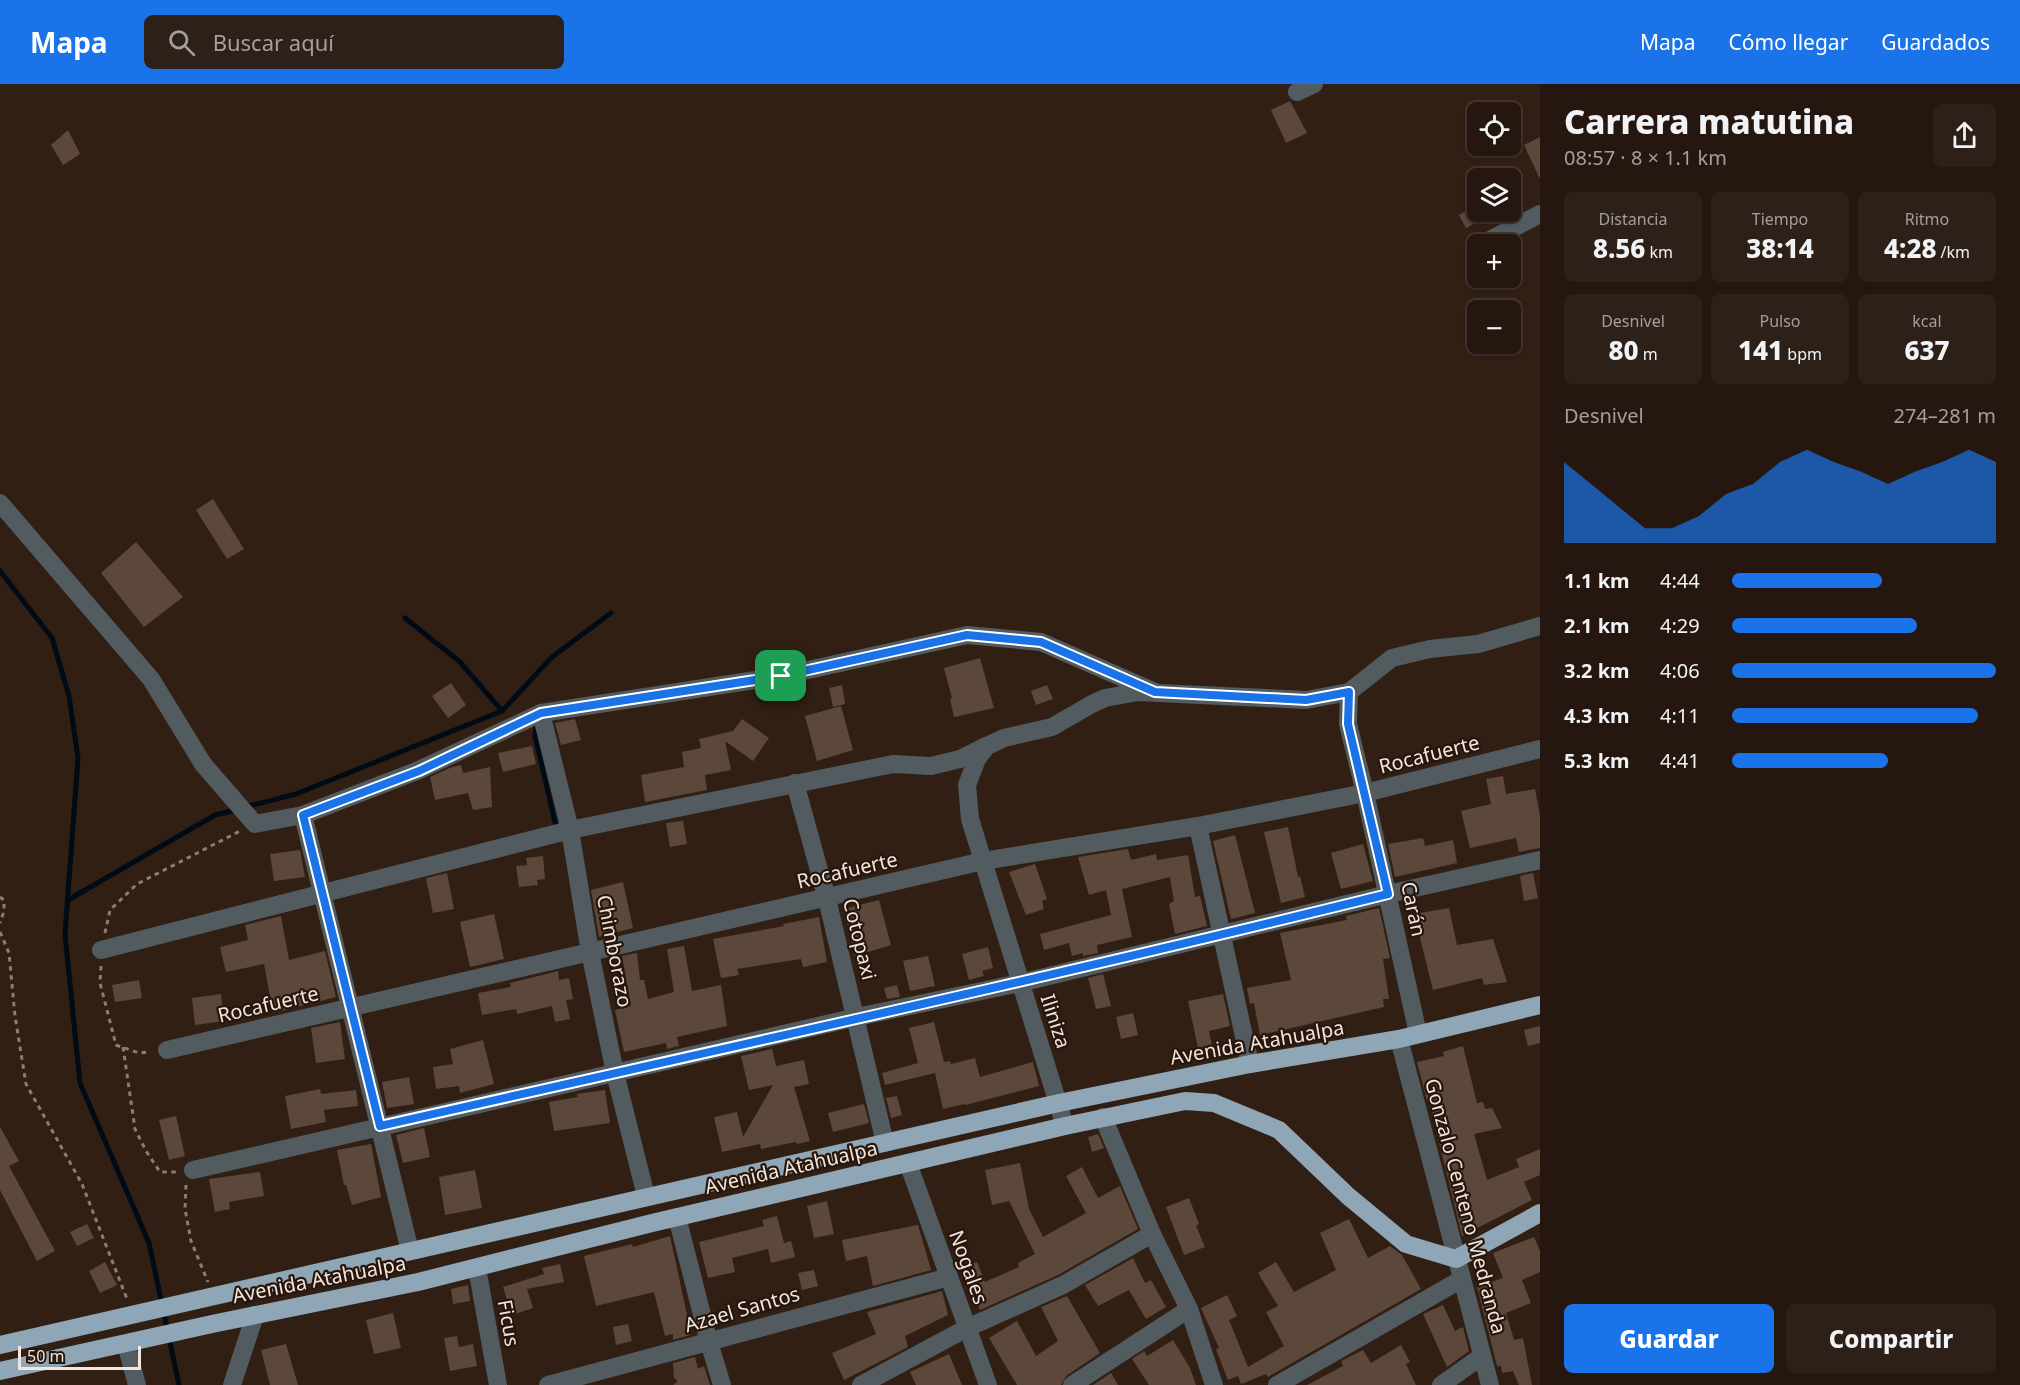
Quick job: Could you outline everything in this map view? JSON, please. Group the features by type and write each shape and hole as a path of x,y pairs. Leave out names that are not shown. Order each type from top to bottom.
{"highway":[{"name":"Avenida Atahualpa","path":"0,1345 1059,1103 1250,1064 1399,1039 1540,1005"},
{"name":"Avenida Atahualpa","path":"0,1371 212,1324 418,1282 908,1163 1103,1117 1185,1101 1214,1103 1279,1130 1348,1196 1406,1244 1456,1259"},
{"path":"1456,1259 1540,1213"}],"street":[{"path":"1297,92 1314,84"},
{"path":"1501,234 1540,214"},
{"path":"0,503 151,679 203,764 255,824 303,815 419,771 541,713 781,676 967,635 1041,642 1155,692"},
{"path":"101,950 570,830 893,764 931,766 960,759 996,741 1052,728 1092,704 1120,694 1155,692 1306,700 1349,692 1392,658 1478,644 1540,626"},
{"name":"Carán","path":"1349,692 1348,724 1418,1034"},
{"name":"Chimborazo","path":"541,713 570,830 590,952 615,1073 646,1196"},
{"name":"Iliniza","path":"996,741 981,753 970,775 967,785 970,819 1065,1126"},
{"name":"Rocafuerte","path":"167,1050 983,861 1198,826 1539,755"},
{"name":"Cotopaxi","path":"795,783 857,1017 885,1143"},
{"path":"303,815 410,1251"},
{"path":"1198,826 1250,1064"},
{"path":"190,1170 857,1017 1020,983 1388,894 1540,860"},
{"name":"Gonzalo Centeno Medranda","path":"1399,1039 1490,1385"},
{"path":"1103,1117 1152,1234 1188,1309 1214,1385"},
{"name":"Nogales","path":"908,1163 988,1385"},
{"path":"677,1218 708,1342 722,1385"},
{"path":"861,1385 967,1328 1063,1285 1152,1234"},
{"name":"Ficus","path":"477,1268 498,1385"},
{"name":"Azael Santos","path":"548,1385 949,1276"},
{"path":"1277,1385 1462,1279"},
{"path":"1072,1385 1188,1309"},
{"path":"232,1385 255,1315"},
{"path":"133,1342 137,1385"},
{"path":"1441,1385 1482,1356"}],"path":[{"path":"0,897 4,900 4,911 0,923"},
{"path":"0,933 9,953 15,1016 26,1084 82,1184 106,1250 137,1313"},
{"path":"123,1047 135,1129 146,1151 160,1172 190,1170 186,1209 191,1241 210,1297"}],"building":[{"path":"1290,101 1307,133 1286,143 1271,110"},
{"path":"68,130 80,154 63,165 51,145"},
{"path":"1540,137 1540,179 1524,145"},
{"path":"1467,211 1467,222 1477,222 1466,228 1459,215"},
{"path":"213,499 244,549 227,559 196,510"},
{"path":"136,542 183,597 144,627 101,573"},
{"path":"980,658 994,708 954,717 950,699 952,698 944,668"},
{"path":"451,683 466,705 448,718 432,696"},
{"path":"842,685 845,704 833,707 829,688"},
{"path":"1047,685 1053,699 1036,705 1031,691"},
{"path":"841,706 853,750 817,761 805,716"},
{"path":"575,719 581,740 561,745 555,723"},
{"path":"742,719 769,738 753,761 725,741 731,770 705,775 707,790 645,802 641,775 684,767 682,752 701,748 699,739 733,731"},
{"path":"532,746 536,764 503,772 498,753"},
{"path":"461,765 463,773 490,767 492,807 473,810 468,793 435,800 430,777"},
{"path":"1503,776 1506,794 1535,789 1540,816 1540,848 1519,852 1516,838 1470,848 1461,811 1491,804 1486,779"},
{"path":"683,821 687,844 670,847 666,823"},
{"path":"1288,827 1298,877 1300,876 1305,897 1281,903 1264,832"},
{"path":"1235,835 1255,913 1231,919 1213,841"},
{"path":"1423,838 1425,846 1453,840 1457,863 1395,877 1388,844"},
{"path":"1363,844 1373,881 1341,889 1331,853"},
{"path":"1128,849 1131,860 1156,854 1157,860 1188,855 1195,897 1200,896 1207,926 1175,934 1169,904 1174,901 1170,877 1122,889 1132,937 1097,945 1098,953 1083,956 1083,953 1072,956 1069,943 1044,950 1040,934 1111,915 1106,890 1089,895 1078,857"},
{"path":"300,850 305,877 274,881 270,854"},
{"path":"543,856 545,879 537,880 538,885 519,887 516,866 527,865 526,858"},
{"path":"1035,864 1047,899 1042,901 1044,909 1026,915 1009,872"},
{"path":"447,873 454,909 433,913 426,878"},
{"path":"1533,873 1538,898 1524,901 1520,876"},
{"path":"623,882 633,928 599,937 591,890"},
{"path":"879,900 891,945 855,956 844,909"},
{"path":"1379,908 1390,958 1383,959 1389,999 1383,999 1384,1007 1260,1035 1254,1003 1250,1004 1247,988 1291,980 1280,933 1347,920 1346,916"},
{"path":"1449,908 1457,945 1493,939 1507,982 1484,985 1482,978 1433,990 1414,914"},
{"path":"494,914 504,959 470,967 460,922"},
{"path":"281,916 289,960 325,951 336,997 273,1013 264,964 226,972 220,947 248,940 245,925"},
{"path":"819,917 827,962 803,967 801,959 737,969 739,975 721,978 713,939"},
{"path":"684,946 692,991 721,985 727,1026 677,1037 679,1046 667,1049 666,1043 624,1052 615,1010 631,1006 622,956 637,953 640,980 644,980 648,999 674,992 667,949"},
{"path":"988,947 993,968 982,971 984,976 969,980 962,954"},
{"path":"928,956 935,986 910,991 903,961"},
{"path":"558,971 559,980 569,978 573,999 566,1000 570,1019 555,1022 552,1006 517,1014 516,1009 482,1015 478,993 511,987 510,983"},
{"path":"1103,974 1111,1006 1096,1009 1088,978"},
{"path":"139,980 142,998 115,1002 112,985"},
{"path":"897,985 900,997 887,999 884,988"},
{"path":"221,994 224,1021 195,1025 192,998"},
{"path":"1223,994 1230,1026 1209,1031 1212,1046 1198,1048 1188,1001"},
{"path":"1133,1013 1138,1035 1121,1039 1116,1017"},
{"path":"340,1022 345,1059 316,1063 311,1028"},
{"path":"934,1022 944,1062 950,1061 951,1064 975,1058 980,1077 1033,1062 1039,1086 943,1109 935,1073 885,1085 882,1073 918,1063 909,1028"},
{"path":"1540,1026 1540,1043 1528,1046 1524,1030"},
{"path":"483,1040 494,1084 460,1093 459,1086 436,1089 433,1067 453,1064 450,1049"},
{"path":"1463,1046 1477,1103 1483,1102 1485,1109 1492,1108 1502,1128 1474,1134 1487,1180 1519,1167 1516,1159 1540,1149 1540,1175 1524,1182 1532,1200 1462,1236 1429,1101 1427,1101 1417,1062 1444,1056 1443,1052"},
{"path":"772,1049 776,1066 804,1060 809,1084 794,1087 810,1141 761,1149 760,1144 722,1152 714,1117 737,1112 743,1137 773,1085 749,1090 741,1056"},
{"path":"409,1077 414,1104 387,1108 382,1082"},
{"path":"320,1089 321,1094 356,1090 358,1106 324,1110 326,1122 291,1129 285,1096"},
{"path":"605,1090 610,1123 554,1131 549,1102 578,1097 577,1094"},
{"path":"897,1096 902,1115 891,1118 886,1098"},
{"path":"864,1104 869,1123 833,1132 828,1113"},
{"path":"176,1116 185,1156 169,1160 159,1120"},
{"path":"0,1127 19,1161 9,1166 55,1251 37,1261 0,1190"},
{"path":"424,1128 430,1157 403,1163 396,1135"},
{"path":"1098,1134 1104,1148 1092,1152 1088,1137"},
{"path":"371,1144 381,1197 352,1205 346,1185 344,1185 337,1150"},
{"path":"1020,1163 1029,1209 1043,1237 1086,1213 1066,1176 1082,1167 1098,1198 1120,1186 1138,1229 1058,1275 980,1310 965,1266 977,1262 985,1282 1019,1267 1018,1263 1035,1254 1009,1201 992,1205 985,1170"},
{"path":"475,1170 482,1208 445,1215 439,1177"},
{"path":"260,1172 264,1196 229,1202 230,1209 215,1212 209,1179"},
{"path":"1189,1198 1199,1224 1196,1226 1205,1247 1184,1255 1166,1207"},
{"path":"827,1201 834,1234 814,1238 807,1206"},
{"path":"777,1216 784,1243 791,1241 795,1257 771,1263 768,1249 732,1258 735,1272 708,1278 699,1242 764,1226 762,1220"},
{"path":"1349,1219 1368,1258 1390,1246 1402,1255 1421,1289 1268,1377 1266,1374 1241,1384 1238,1376 1228,1380 1216,1349 1219,1348 1201,1308 1227,1295 1237,1316 1229,1320 1248,1367 1284,1346 1266,1312 1278,1306 1258,1273 1276,1262 1294,1292 1336,1270 1320,1233"},
{"path":"87,1224 94,1238 77,1246 70,1232"},
{"path":"918,1225 931,1270 873,1286 867,1256 846,1261 842,1240"},
{"path":"670,1236 690,1329 688,1330 690,1335 673,1340 673,1334 665,1336 654,1292 596,1306 584,1256 632,1244 633,1247"},
{"path":"1534,1237 1540,1251 1540,1272 1522,1280 1531,1303 1506,1313 1514,1340 1523,1338 1532,1385 1519,1385 1513,1371 1502,1373 1501,1366 1497,1366 1477,1287 1503,1278 1493,1253"},
{"path":"1133,1258 1145,1283 1151,1280 1166,1307 1146,1319 1129,1290 1098,1306 1085,1285"},
{"path":"105,1262 117,1285 100,1293 89,1271"},
{"path":"560,1264 564,1282 527,1289 533,1308 512,1315 503,1287 544,1274 542,1268"},
{"path":"814,1270 818,1286 802,1290 798,1273"},
{"path":"468,1285 470,1301 453,1304 451,1289"},
{"path":"942,1291 948,1315 905,1336 908,1347 844,1380 832,1353 876,1334 867,1312"},
{"path":"1067,1296 1100,1353 1066,1376 1061,1385 1017,1385 989,1338 1017,1321 1036,1356 1058,1341 1041,1307"},
{"path":"1443,1305 1455,1331 1463,1327 1469,1351 1447,1367 1423,1314"},
{"path":"393,1313 401,1348 374,1354 366,1320"},
{"path":"628,1324 632,1341 616,1345 613,1327"},
{"path":"457,1336 459,1347 473,1344 477,1366 450,1371 444,1338"},
{"path":"1173,1340 1190,1368 1196,1385 1149,1385 1132,1359 1144,1351 1147,1356"},
{"path":"286,1344 298,1385 270,1385 261,1350"},
{"path":"1401,1345 1410,1362 1406,1364 1416,1385 1307,1385 1343,1366 1341,1361 1363,1350 1371,1363"},
{"path":"949,1354 962,1385 916,1385 910,1372"},
{"path":"695,1357 698,1369 704,1366 710,1385 673,1385 677,1382 676,1378 674,1379 673,1363"},
{"path":"1111,1373 1118,1385 1093,1385"}],"waterway":[{"path":"0,571 52,638 69,696 78,758 65,934 80,1083 149,1243 179,1385"},
{"path":"245,807 296,794 502,711 552,657 611,613"},
{"path":"405,618 460,662 502,711"},
{"path":"536,723 535,736 557,831"},
{"path":"68,900 215,815 236,810"}],"route":[{"path":"967,635 1041,642 1155,692 1306,700 1349,692 1348,724 1388,894 1020,983 857,1017 380,1126 303,815 419,771 541,713 781,676 967,635"}]}
